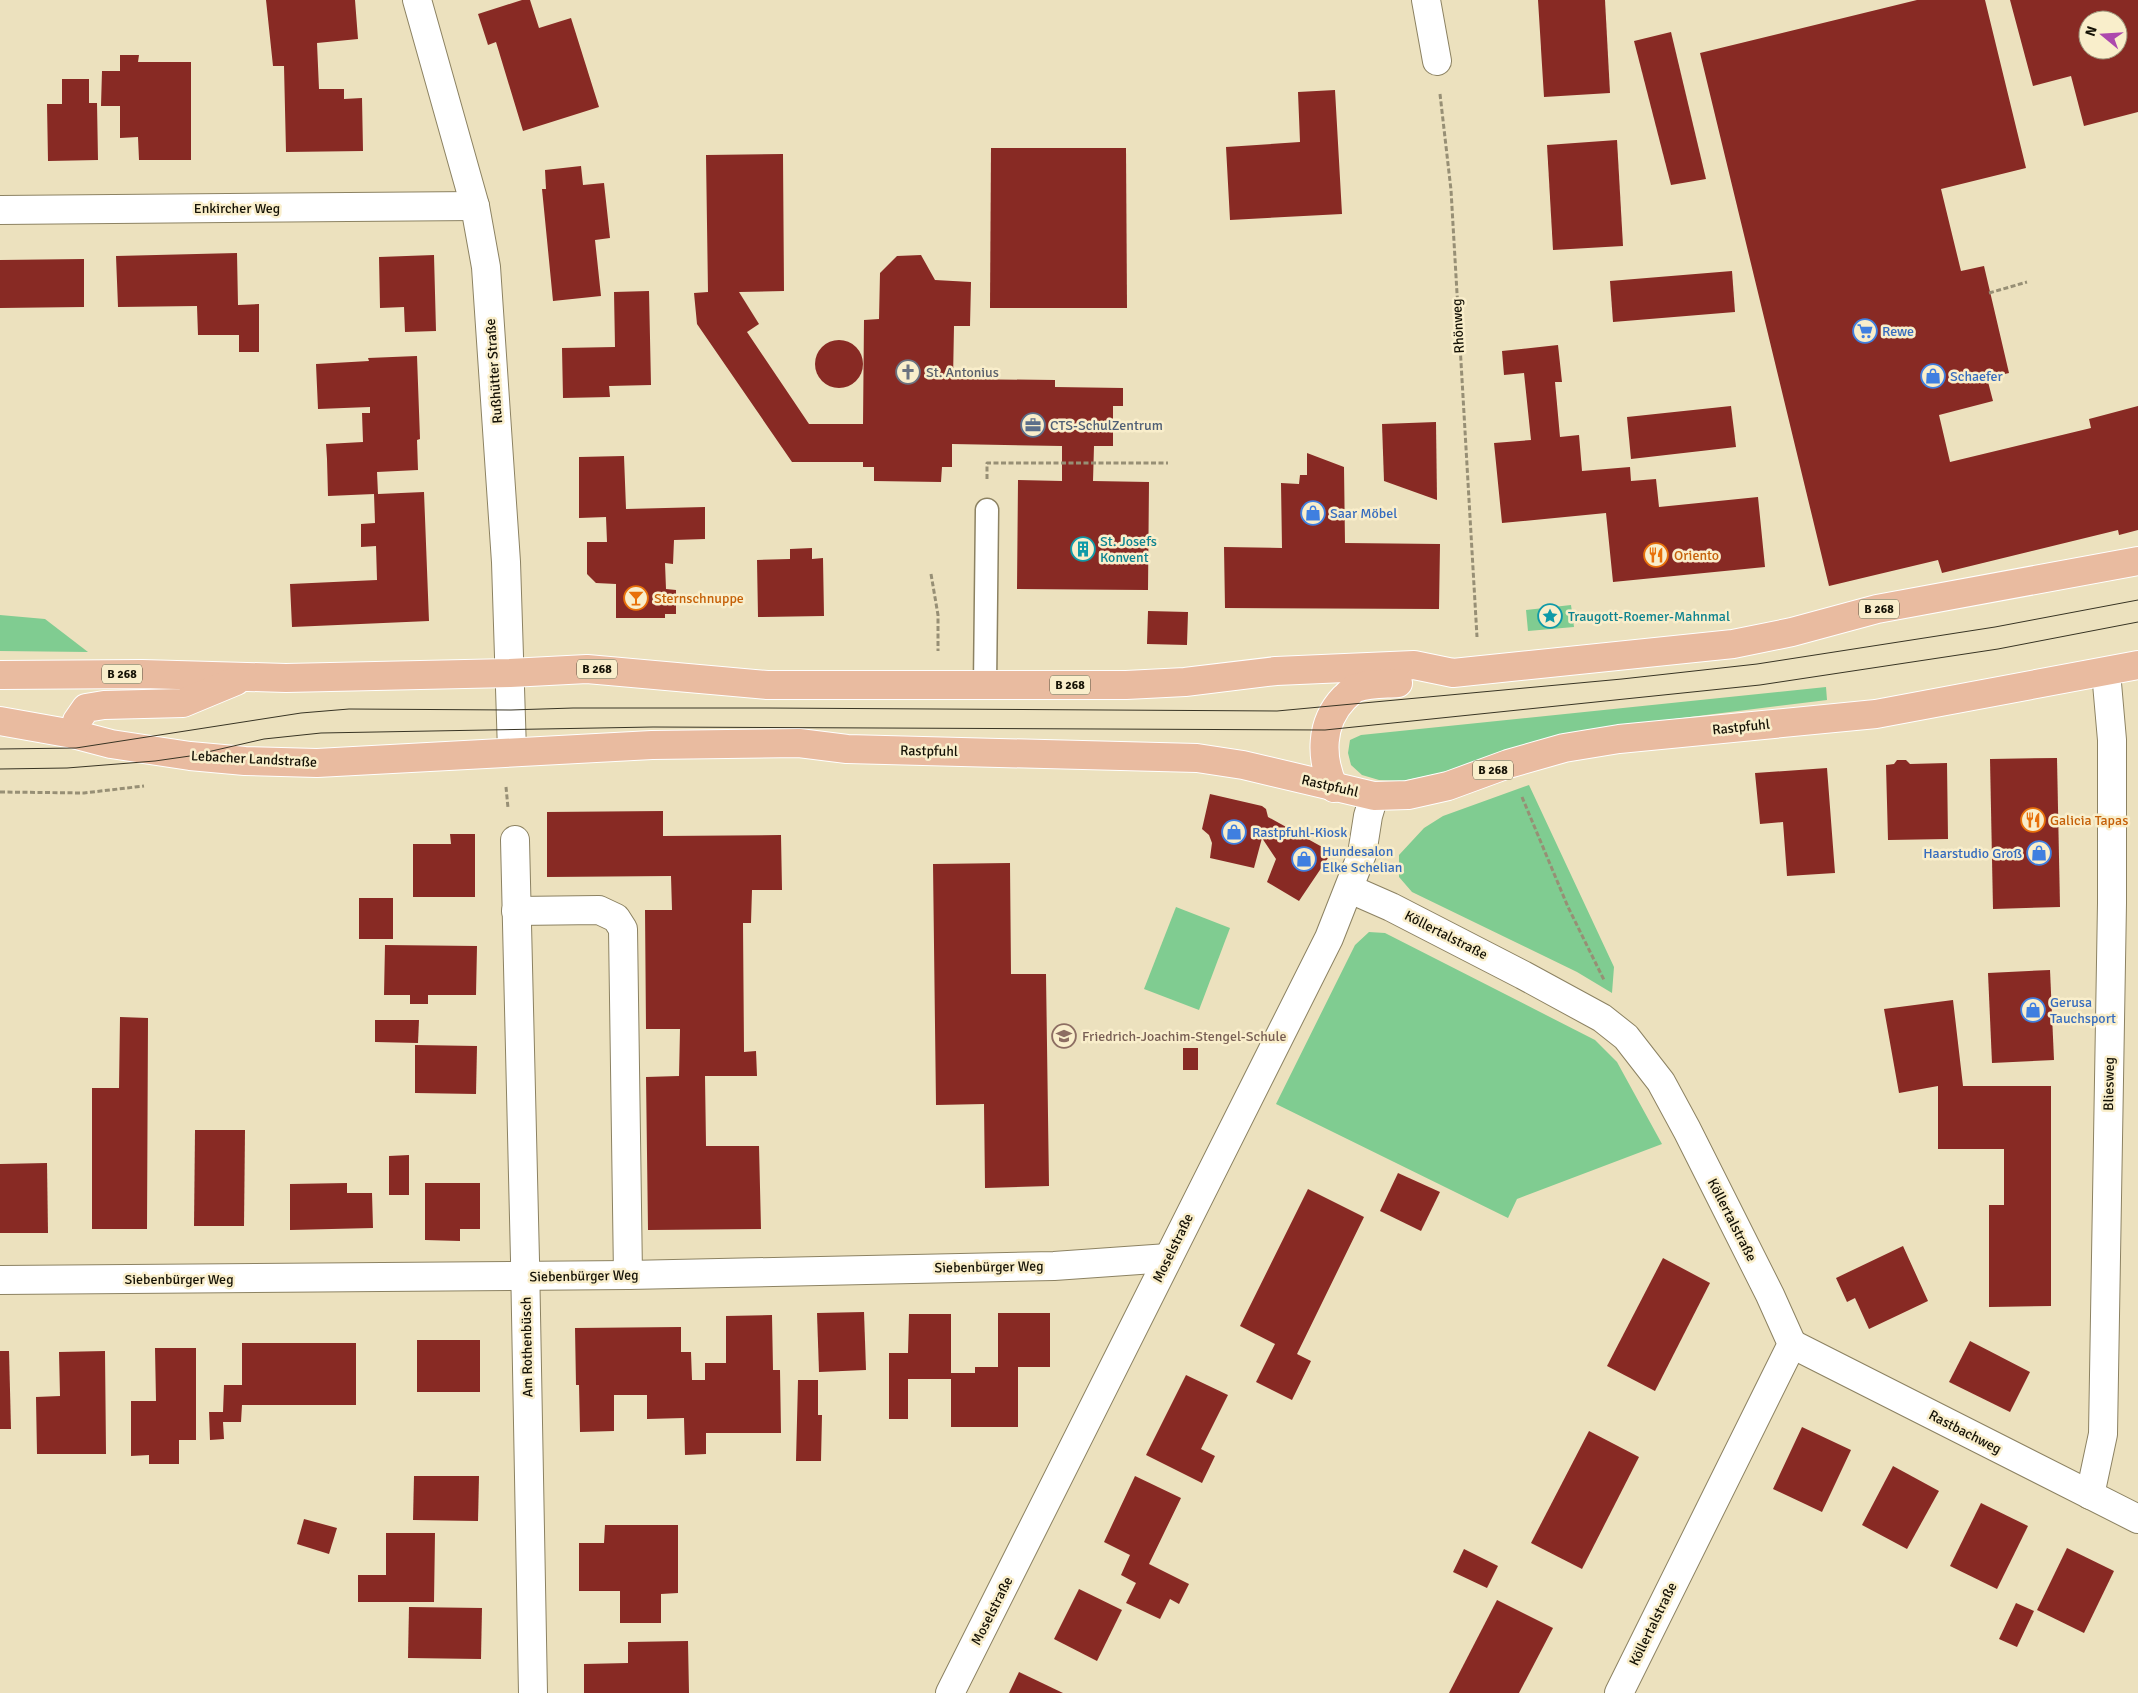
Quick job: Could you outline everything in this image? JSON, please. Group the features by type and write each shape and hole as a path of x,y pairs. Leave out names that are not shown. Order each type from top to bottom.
{"main road":[{"name":"B 268","path":"1334,788 1326,772 1324,753 1325,730 1337,706 1354,688 1368,685 1417,682 1454,673 1733,644 1792,632 1877,610 2138,561"},
{"name":"B 268","path":"0,674 142,674 244,677 510,673 602,669 767,684 1126,685 1185,682 1276,671 1414,665 1454,673"},
{"name":"Rastpfuhl","path":"512,751 652,745 799,743 847,749 1197,758 1242,765 1374,796 1408,795 1448,786 1508,764 1564,748 1619,739 1876,714 2138,665"},
{"name":"B 268","path":"73,734 77,721 86,708 104,704 183,703 244,677"},
{"name":"Lebacher Landstraße","path":"0,721 153,751 245,761 317,763 512,751"}],"street":[{"name":"Rußhütter Straße","path":"417,0 475,206 486,267 494,362 506,562 512,751"},
{"path":"1426,0 1437,61"},
{"name":"Enkircher Weg","path":"0,210 475,206"},
{"name":"Bliesweg","path":"2090,1495 2103,1434 2112,904 2112,740 2106,672"},
{"name":"Moselstraße","path":"950,1693 1329,938 1350,889 1362,854 1368,816 1374,796"},
{"name":"Am Rothenbüsch","path":"514,840 526,1276 533,1693"},
{"name":"Köllertalstraße","path":"1350,889 1391,907 1602,1018 1626,1037 1661,1082 1770,1295 1792,1344 1619,1693"},
{"path":"516,911 599,910 616,918 623,930 628,1275"},
{"name":"Siebenbürger Weg","path":"0,1280 628,1275 1054,1266 1168,1258"},
{"name":"Rastbachweg","path":"1792,1344 2138,1519"}],"lane":[{"path":"985,685 987,510"}],"path":[{"name":"Rhönweg","path":"1437,61 1451,190 1478,639"},
{"path":"1989,293 2027,282"},
{"path":"987,510 987,463 1168,463"},
{"path":"931,574 938,615 938,641"},
{"path":"1518,789 1568,907 1604,977 1602,1018"}],"green space":[{"path":"1571,605 1574,627 1528,631 1526,610"},
{"path":"0,615 45,619 88,652 0,651"},
{"path":"1826,687 1827,700 1618,726 1460,769 1402,781 1379,780 1362,775 1351,765 1348,753 1350,740 1361,735"},
{"path":"1529,785 1614,967 1612,993 1577,972 1412,892 1399,877 1399,855 1424,828 1443,816"},
{"path":"1176,907 1230,928 1199,1010 1144,989"},
{"path":"1369,932 1385,933 1595,1040 1617,1062 1662,1144 1517,1199 1508,1218 1276,1104 1355,945"}],"building":[{"path":"266,0 355,0 358,39 317,43 319,89 344,89 344,99 362,98 363,151 286,152 284,66 273,66"},
{"path":"522,0 530,0 539,28 571,18 599,107 523,131 496,42 488,45 478,14"},
{"path":"1538,0 1605,0 1610,93 1544,97"},
{"path":"1917,0 1985,0 2026,168 1941,189 1961,271 1984,266 2009,373 1987,378 1993,401 1939,415 1950,462 2091,428 2089,419 2138,406 2138,530 2119,535 2118,530 1942,573 1938,560 1829,586 1700,53"},
{"path":"2010,0 2138,0 2138,112 2084,126 2071,76 2033,86"},
{"path":"1671,32 1706,179 1671,185 1634,41"},
{"path":"120,55 139,55 138,62 191,62 191,160 139,160 138,137 120,138 120,106 101,106 102,71 120,71"},
{"path":"62,79 89,79 89,103 97,103 98,160 48,161 47,104 62,104"},
{"path":"1335,90 1342,214 1230,220 1226,147 1300,142 1298,92"},
{"path":"1617,140 1623,246 1553,250 1547,145"},
{"path":"991,148 1126,148 1127,308 990,308"},
{"path":"783,154 784,291 739,292 759,324 747,332 809,424 863,424 864,320 879,319 880,273 897,256 921,255 935,280 971,282 970,326 954,326 953,379 1055,380 1055,387 1123,388 1123,406 1113,406 1113,446 1094,446 1093,481 1149,482 1148,590 1017,589 1018,480 1062,481 1062,446 952,444 952,467 942,467 941,482 874,481 874,467 863,467 863,462 792,462 697,324 694,293 708,292 706,155"},
{"path":"581,166 583,185 604,183 610,238 595,240 601,296 553,301 542,189 546,189 545,170"},
{"path":"237,253 238,305 259,304 259,352 239,352 239,335 198,335 197,306 118,307 116,256"},
{"path":"434,255 436,331 405,332 404,307 380,308 379,257"},
{"path":"84,259 84,307 0,308 0,260"},
{"path":"1732,271 1735,312 1613,322 1610,281"},
{"path":"649,291 651,385 609,386 610,397 563,398 562,348 615,347 614,292"},
{"path":"834,340 844,340 856,347 863,359 863,369 856,381 844,388 834,388 826,384 819,377 815,369 815,359 819,351 826,344"},
{"path":"1558,345 1562,382 1555,382 1560,437 1579,435 1582,471 1630,467 1631,481 1656,479 1659,507 1758,497 1765,567 1613,582 1606,513 1502,523 1494,443 1531,440 1524,373 1504,375 1502,351"},
{"path":"417,356 420,439 417,440 418,470 377,472 378,494 424,492 429,621 292,627 290,584 377,580 376,546 361,547 361,524 375,523 374,494 328,496 326,444 363,442 362,413 370,413 370,407 318,409 316,364 369,361 368,358"},
{"path":"1731,406 1736,447 1631,459 1627,417"},
{"path":"1436,422 1437,500 1384,481 1382,424"},
{"path":"1307,453 1344,467 1345,543 1440,544 1439,609 1225,608 1224,547 1282,548 1281,483 1299,484 1300,475 1307,475"},
{"path":"624,456 626,509 705,507 705,539 674,540 673,564 665,563 666,589 676,590 676,614 665,614 665,618 616,618 616,584 596,583 587,574 587,542 607,542 606,517 579,518 579,457"},
{"path":"812,548 812,559 823,558 824,616 758,617 757,560 790,559 790,549"},
{"path":"1148,611 1188,612 1187,645 1147,644"},
{"path":"2057,758 2060,907 1993,909 1990,759"},
{"path":"1897,760 1906,760 1910,764 1947,763 1948,839 1888,840 1886,765 1894,764"},
{"path":"1827,768 1835,873 1787,876 1783,822 1760,824 1755,773"},
{"path":"1210,794 1262,806 1266,809 1268,817 1324,848 1328,853 1328,858 1299,901 1267,882 1276,859 1262,838 1254,868 1210,858 1212,843 1209,835 1202,829"},
{"path":"663,811 663,836 781,835 782,890 752,890 751,923 743,923 744,1052 756,1051 757,1076 705,1076 706,1146 759,1146 761,1229 648,1230 646,1077 679,1076 680,1029 646,1029 645,910 672,910 671,876 547,877 547,812"},
{"path":"450,834 475,834 475,897 413,897 413,844 451,844"},
{"path":"1010,863 1011,974 1046,974 1049,1186 985,1188 984,1104 936,1105 933,864"},
{"path":"359,898 393,898 393,939 359,939"},
{"path":"385,945 477,946 476,995 428,995 428,1004 410,1004 410,995 384,995"},
{"path":"2050,970 2054,1060 1992,1063 1988,973"},
{"path":"1953,1000 1963,1086 2051,1086 2051,1306 1989,1307 1989,1205 2004,1205 2004,1149 1938,1149 1938,1086 1899,1093 1884,1009"},
{"path":"120,1017 148,1018 147,1229 92,1229 92,1088 119,1088"},
{"path":"375,1020 419,1020 418,1043 375,1042"},
{"path":"415,1045 477,1046 476,1094 415,1093"},
{"path":"1183,1048 1198,1048 1198,1070 1183,1070"},
{"path":"195,1130 245,1130 244,1226 194,1226"},
{"path":"409,1155 409,1195 389,1195 389,1156"},
{"path":"47,1163 48,1233 0,1233 0,1164"},
{"path":"1398,1173 1440,1192 1421,1231 1380,1211"},
{"path":"347,1183 347,1193 372,1193 373,1228 290,1230 290,1184"},
{"path":"425,1183 480,1183 480,1229 460,1229 460,1241 425,1240"},
{"path":"1308,1189 1364,1217 1297,1354 1311,1361 1292,1400 1256,1382 1275,1344 1240,1326"},
{"path":"1903,1246 1928,1301 1869,1329 1855,1298 1847,1302 1836,1278"},
{"path":"1663,1258 1710,1283 1655,1391 1607,1366"},
{"path":"864,1312 866,1370 819,1372 817,1313"},
{"path":"998,1313 1050,1313 1050,1367 1018,1367 1018,1427 951,1427 951,1379 908,1379 908,1419 889,1419 889,1353 908,1353 909,1314 951,1314 951,1373 975,1373 975,1367 998,1367"},
{"path":"772,1315 773,1370 780,1370 781,1433 706,1433 706,1454 685,1455 684,1418 647,1419 647,1395 614,1395 614,1431 580,1432 579,1385 576,1385 575,1328 681,1327 681,1352 691,1352 692,1380 705,1380 705,1363 726,1363 726,1316"},
{"path":"417,1340 480,1340 480,1392 417,1392"},
{"path":"1970,1341 2030,1372 2010,1412 1949,1382"},
{"path":"242,1343 356,1343 356,1405 242,1405 241,1422 223,1422 224,1439 210,1440 209,1412 223,1412 224,1385 242,1385"},
{"path":"155,1348 196,1348 196,1440 179,1440 179,1464 149,1464 149,1455 131,1456 131,1401 156,1401"},
{"path":"0,1351 9,1351 11,1429 0,1429"},
{"path":"105,1351 106,1454 37,1454 36,1397 60,1396 59,1352"},
{"path":"1186,1375 1228,1395 1201,1449 1215,1456 1202,1483 1146,1455"},
{"path":"798,1380 818,1380 818,1415 822,1415 821,1461 796,1461"},
{"path":"1802,1427 1851,1450 1822,1512 1773,1489"},
{"path":"1589,1431 1639,1457 1582,1569 1531,1543"},
{"path":"1893,1466 1939,1491 1907,1549 1862,1525"},
{"path":"414,1476 479,1476 478,1521 413,1520"},
{"path":"1135,1476 1181,1498 1149,1564 1189,1584 1179,1604 1170,1599 1160,1619 1126,1603 1136,1583 1121,1575 1130,1555 1104,1542"},
{"path":"1981,1503 2028,1526 1997,1589 1950,1566"},
{"path":"304,1519 337,1528 329,1554 297,1544"},
{"path":"605,1525 678,1525 678,1593 661,1594 661,1623 620,1623 620,1591 579,1591 579,1543 604,1543"},
{"path":"386,1533 435,1533 434,1602 358,1602 358,1575 386,1575"},
{"path":"2067,1548 2114,1571 2084,1633 2037,1610"},
{"path":"1464,1549 1498,1566 1487,1588 1453,1572"},
{"path":"1079,1589 1122,1610 1097,1661 1054,1639"},
{"path":"1497,1600 1553,1628 1519,1693 1449,1693"},
{"path":"2016,1603 2034,1611 2017,1647 1999,1639"},
{"path":"409,1607 482,1608 481,1659 408,1658"},
{"path":"688,1641 689,1693 584,1693 584,1664 628,1663 628,1642"},
{"path":"1019,1672 1063,1693 1009,1693"}],"tram line":[{"path":"0,749 76,748 301,713 349,709 766,708 1277,711 1622,679 1757,664 1995,627 2138,600"},
{"path":"0,769 67,768 155,761 190,756 264,739 321,733 653,727 1325,730 1760,685 1998,649 2138,622"}],"place":[{"name":"Rewe","path":"1865,331"},
{"name":"St. Antonius","path":"908,372"},
{"name":"Schaefer","path":"1933,376"},
{"name":"CTS-SchulZentrum","path":"1033,425"},
{"name":"Saar Möbel","path":"1313,513"},
{"name":"St. Josefs Konvent","path":"1083,549"},
{"name":"Oriento","path":"1656,555"},
{"name":"Sternschnuppe","path":"636,598"},
{"name":"Traugott-Roemer-Mahnmal","path":"1550,616"},
{"name":"Galicia Tapas","path":"2033,820"},
{"name":"Rastpfuhl-Kiosk","path":"1234,832"},
{"name":"Haarstudio Groß","path":"2039,853"},
{"name":"Hundesalon Elke Schelian","path":"1304,859"},
{"name":"Gerusa Tauchsport","path":"2033,1010"},
{"name":"Friedrich-Joachim-Stengel-Schule","path":"1064,1036"}]}
